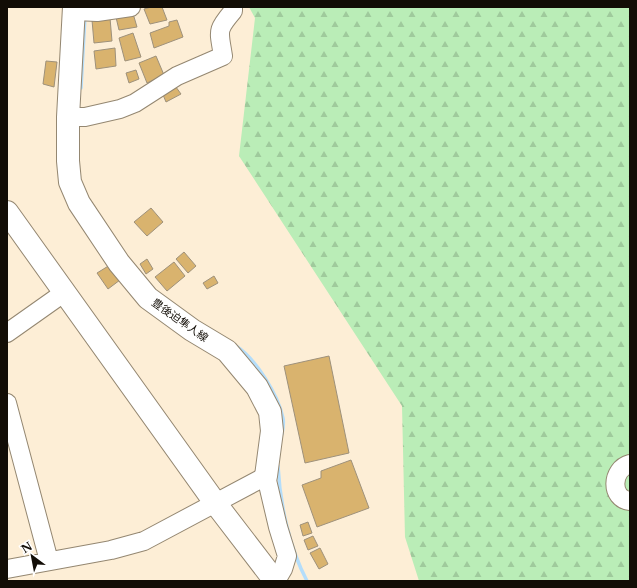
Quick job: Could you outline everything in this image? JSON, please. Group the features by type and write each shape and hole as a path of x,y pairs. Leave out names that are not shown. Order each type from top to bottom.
{"main road":[{"name":"豊後迫隼人線","path":"82,11 76,117 68,161 70,182 79,203 119,262 148,298 192,330 227,351 257,387 270,412 272,432 266,476"},
{"name":"豊後迫隼人線","path":"7,212 216,504 276,581"}],"street":[{"path":"82,11 131,7"},
{"path":"76,117 120,109 135,103 177,76 223,56 219,34 220,27 233,11 233,7"},
{"path":"7,333 65,292"},
{"path":"7,403 49,561"},
{"path":"630,464 622,468 616,474 615,484 618,493 627,500 630,500"},
{"path":"7,569 111,550 144,541 216,504 266,476"},
{"name":"豊後迫隼人線","path":"266,476 278,528 287,556 283,569 276,581"}],"green space":[{"path":"249,7 630,7 630,581 419,581 405,537 402,406 239,156 255,18"}],"building":[{"path":"151,7 162,7 167,20 150,24 144,9"},
{"path":"132,10 137,27 119,30 115,13"},
{"path":"110,18 112,41 94,43 92,20"},
{"path":"177,20 183,37 154,48 150,33 169,26 169,22"},
{"path":"133,33 141,57 125,61 119,38"},
{"path":"115,48 116,66 96,69 94,51"},
{"path":"156,56 164,75 147,83 139,63"},
{"path":"46,61 57,62 54,87 43,84"},
{"path":"136,70 139,79 129,83 126,73"},
{"path":"173,83 181,94 166,102 161,90"},
{"path":"151,208 163,222 147,236 134,222"},
{"path":"184,252 196,266 188,273 176,259"},
{"path":"147,259 153,269 146,274 140,264"},
{"path":"174,262 185,276 167,291 155,277"},
{"path":"110,265 120,280 108,289 97,273"},
{"path":"214,276 218,283 207,289 203,283"},
{"path":"329,356 349,453 305,463 284,366"},
{"path":"351,460 369,508 317,527 302,485 321,478 321,471"},
{"path":"308,522 312,533 303,536 300,525"},
{"path":"313,536 318,546 308,550 304,540"},
{"path":"320,548 328,564 319,569 310,553"}],"waterway":[{"path":"81,88 85,16"},
{"path":"236,346 244,352 258,368 271,389 283,418 282,434"},
{"path":"278,466 286,525 295,554 307,581"}]}
